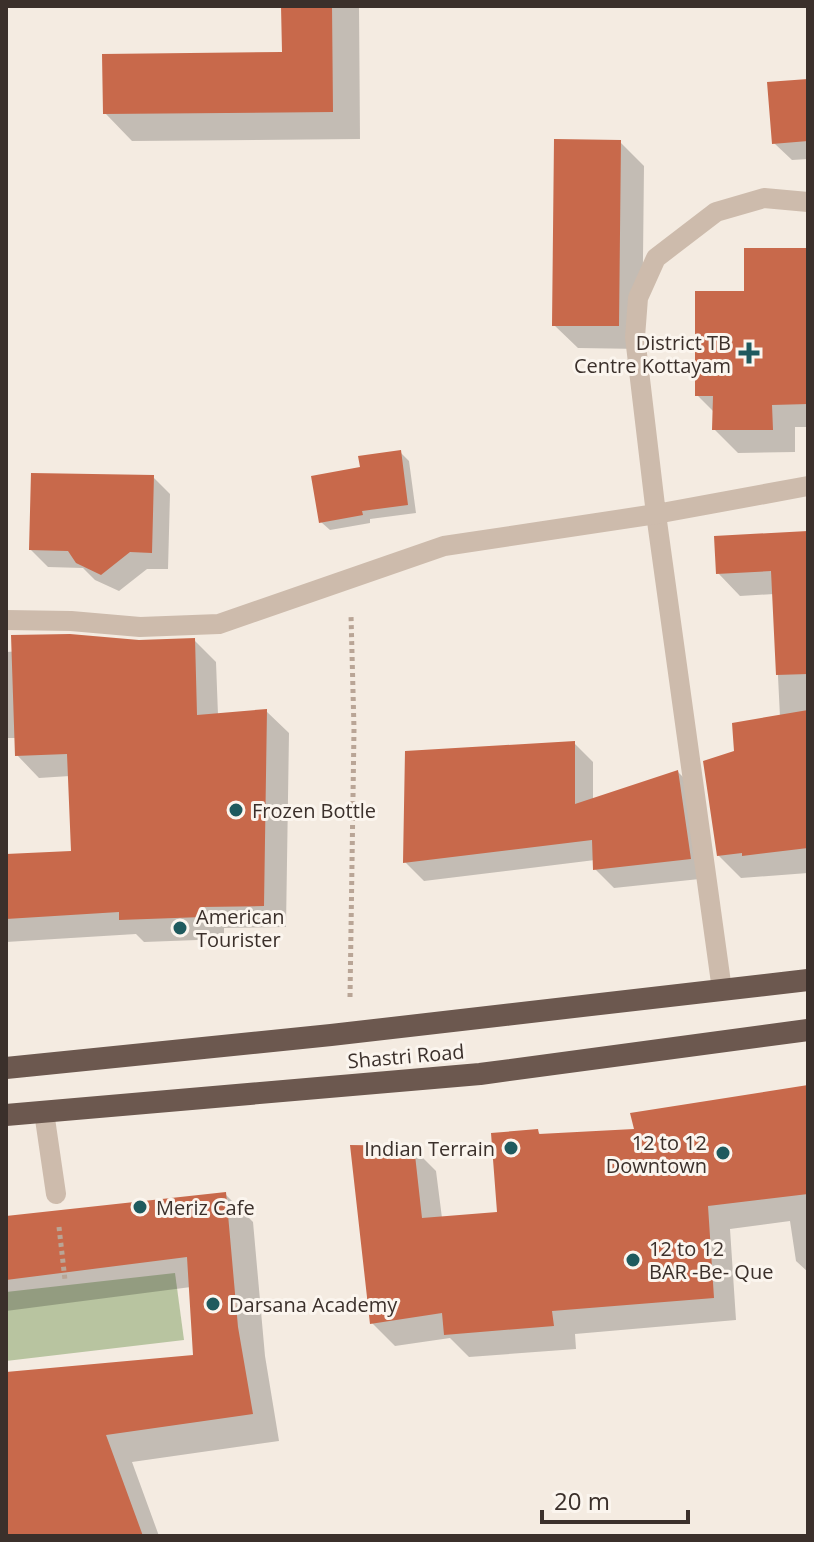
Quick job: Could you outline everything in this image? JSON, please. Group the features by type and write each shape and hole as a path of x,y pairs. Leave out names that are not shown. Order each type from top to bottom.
{"highway":[{"name":"Shastri Road","path":"6,1068 808,980"},
{"name":"Shastri Road","path":"6,1115 480,1074 808,1030"}],"street":[{"path":"722,990 656,514 635,337 638,298 656,258 716,212 764,198 808,202"},
{"path":"6,620 140,627 219,624 444,546 656,514 808,486"},
{"path":"44,1112 56,1194"}],"path":[{"path":"350,578 354,729 350,1032"},
{"path":"56,1194 65,1280"}],"green space":[{"path":"175,1273 184,1340 6,1361 6,1292"}],"building":[{"path":"281,6 332,6 333,112 103,114 102,54 282,52"},
{"path":"808,79 808,141 772,144 767,82"},
{"path":"554,139 621,140 619,326 552,326"},
{"name":"District TB Centre Kottayam","path":"744,248 808,248 808,404 772,405 773,430 712,430 713,396 695,396 695,291 744,291"},
{"path":"401,450 408,505 362,511 363,515 319,523 311,476 360,467 358,456"},
{"path":"31,473 154,475 152,553 130,552 101,575 76,563 68,551 29,550"},
{"path":"808,531 808,674 776,675 771,571 716,574 714,536"},
{"path":"70,634 139,640 195,638 197,715 267,709 264,906 202,907 203,917 119,920 119,912 6,919 6,854 71,851 67,754 15,756 11,635"},
{"path":"808,710 808,848 717,856 703,761 734,751 732,723"},
{"path":"575,741 575,804 678,770 691,859 593,870 592,840 403,863 405,751"},
{"path":"808,1085 808,1194 708,1206 714,1298 552,1311 554,1326 444,1335 442,1313 370,1324 350,1145 414,1146 422,1218 497,1212 491,1133 538,1129 539,1134 634,1129 630,1113"},
{"name":"Darsana Academy","path":"226,1192 238,1327 253,1414 106,1435 143,1536 6,1536 6,1372 193,1355 187,1257 6,1280 6,1216"}],"place":[{"name":"District TB Centre Kottayam","path":"749,353"},
{"name":"Frozen Bottle","path":"236,810"},
{"name":"American Tourister","path":"180,928"},
{"name":"Indian Terrain","path":"511,1148"},
{"name":"12 to 12 Downtown","path":"723,1153"},
{"name":"Meriz Cafe","path":"140,1207"},
{"name":"12 to 12 BAR -Be- Que","path":"633,1260"},
{"name":"Darsana Academy","path":"213,1304"}]}
